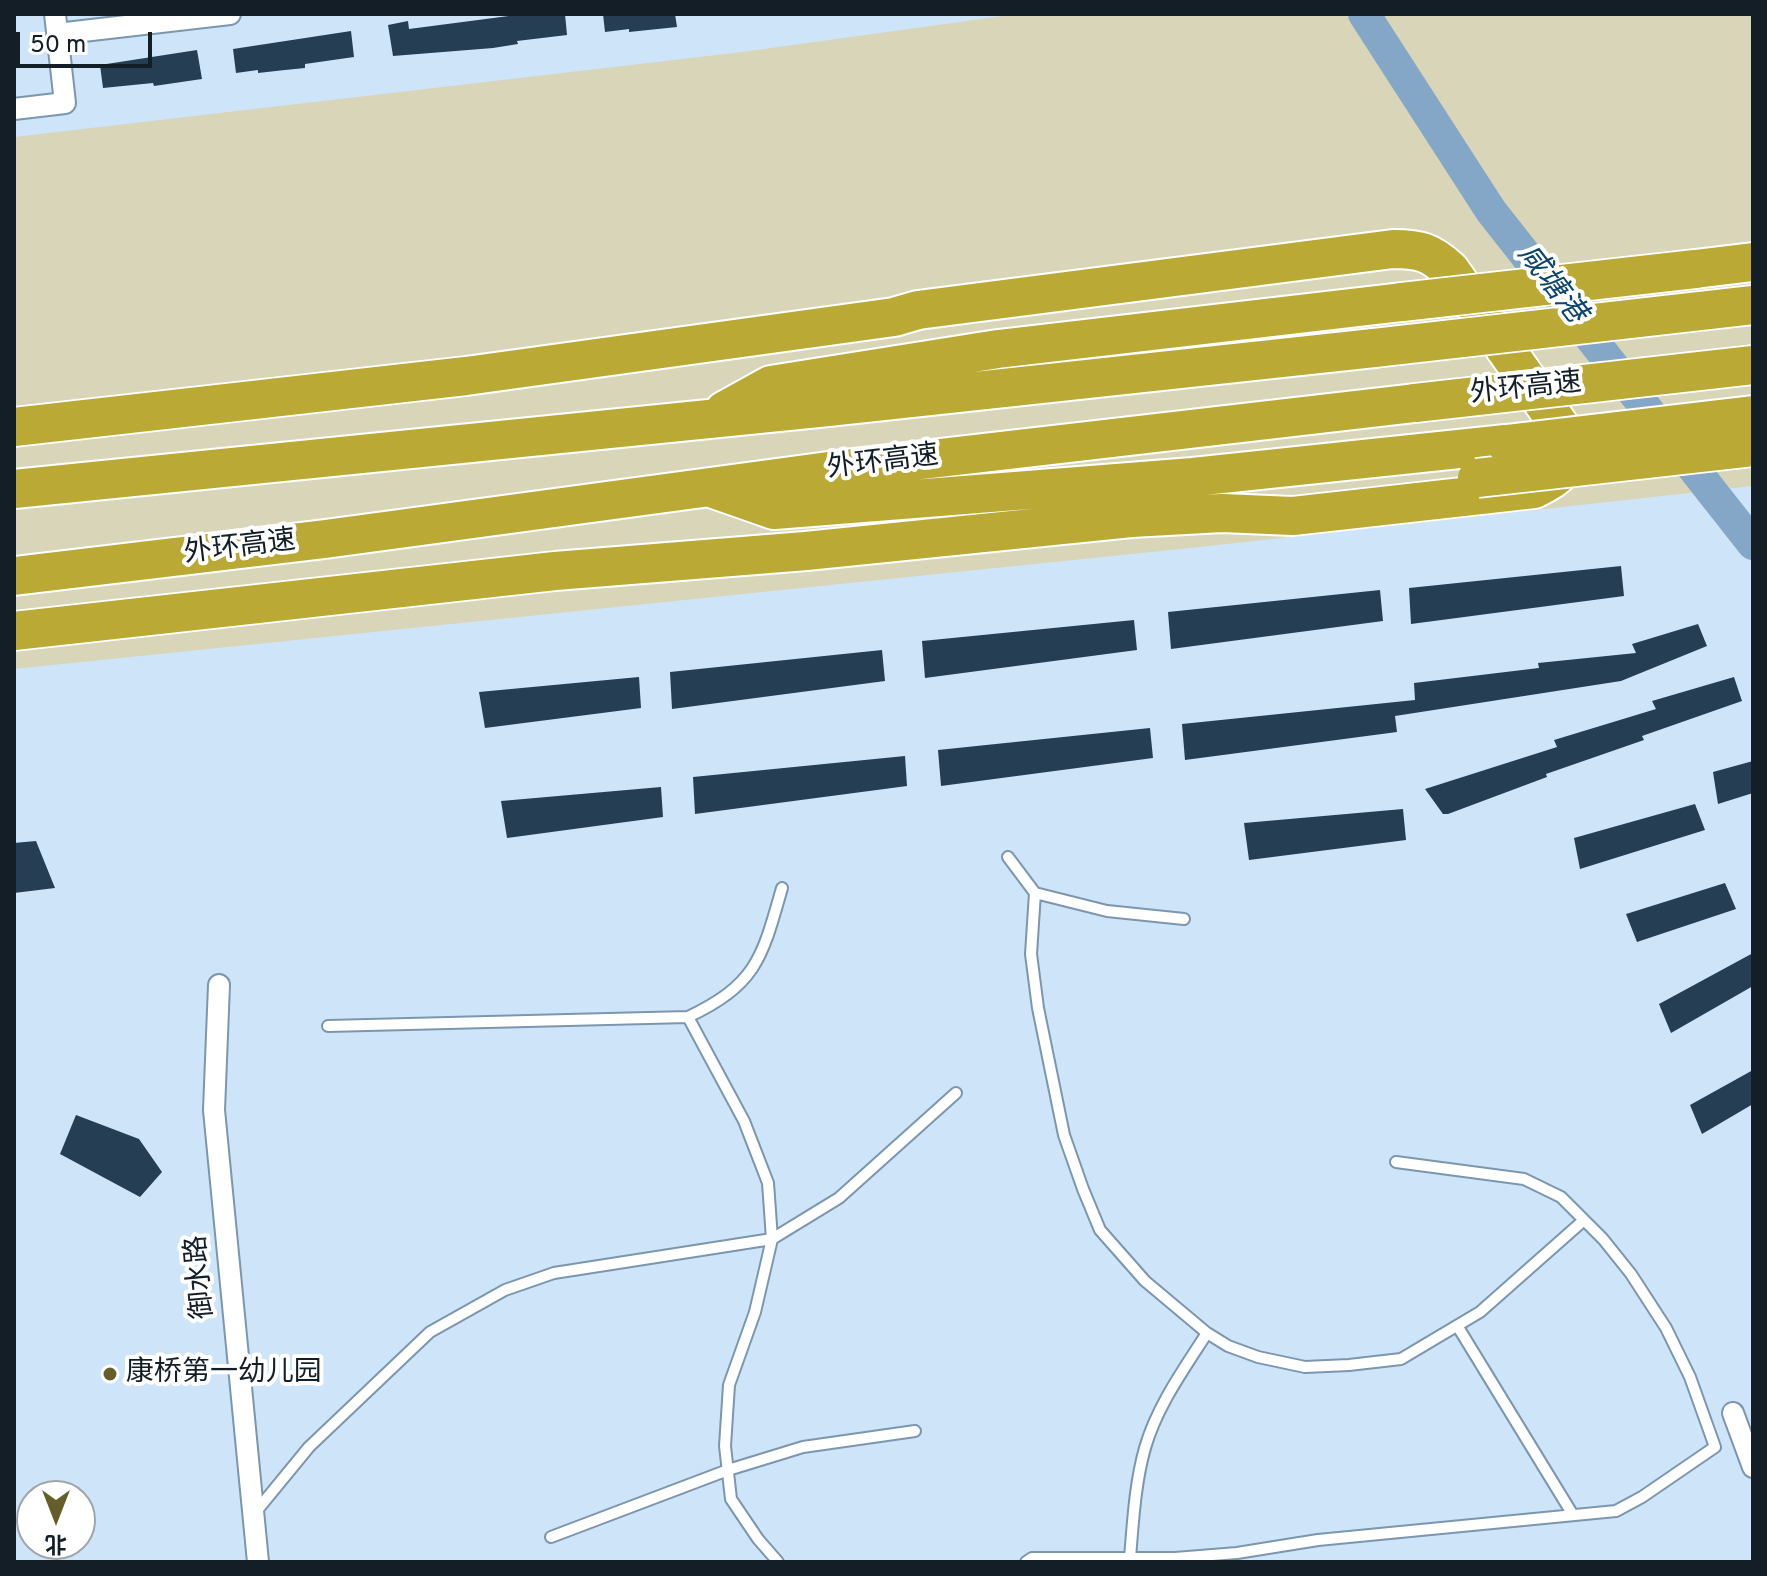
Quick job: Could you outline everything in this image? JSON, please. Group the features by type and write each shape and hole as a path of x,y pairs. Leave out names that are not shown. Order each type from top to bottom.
{"highway":[{"path":"14,427 466,376 894,317 918,310 1393,249 1416,249 1435,256 1450,270 1566,435 1569,456 1556,478 1534,489 1293,516 1222,513 1131,518 806,551 555,571 14,631"},
{"path":"711,419 771,385 998,349 1753,262"},
{"path":"894,317 919,319 1039,310 1239,305 1297,315"},
{"name":"外环高速","path":"14,489 711,419 1753,305"},
{"name":"外环高速","path":"14,576 325,539 978,453 1753,365"},
{"path":"708,487 774,510 1133,482 1753,415"},
{"path":"1222,513 1277,500 1753,447"},
{"path":"1133,482 1277,500"}],"street":[{"path":"14,109 65,103 56,24 230,14"},
{"name":"御水路","path":"219,985 214,1110 258,1562"},
{"path":"1733,1413 1753,1467"}],"lane":[{"path":"1008,857 1035,893 1107,911 1184,919"},
{"path":"328,1026 688,1017 717,1003 748,976 764,950 782,888"},
{"path":"1035,893 1031,954 1038,1008 1064,1135 1100,1230 1145,1281 1207,1333 1228,1346 1305,1367 1401,1359 1480,1312 1584,1220"},
{"path":"688,1017 744,1121 768,1183 772,1239 755,1312 729,1385 725,1446 731,1499 778,1562"},
{"path":"253,1516 309,1447 430,1332 505,1290 554,1273 772,1239 839,1198 956,1093"},
{"path":"1026,1562 1032,1558 1175,1558 1237,1553 1318,1540 1616,1511 1715,1447 1690,1377 1666,1328 1631,1274 1561,1197 1524,1179 1396,1162"},
{"path":"1458,1327 1573,1515"},
{"path":"1130,1558 1136,1492 1145,1446 1172,1388 1207,1333"},
{"path":"551,1537 728,1470 803,1447 915,1431"}],"shaded area":[{"path":"1017,14 1753,14 1753,486 1200,547 14,669 14,137 742,52"}],"building":[{"path":"524,14 565,14 567,35 517,41 518,44 493,48 393,56 388,25 408,21 409,29"},
{"path":"603,14 675,14 677,27 605,32"},
{"path":"351,31 354,57 305,64 305,68 236,73 233,49"},
{"path":"197,50 202,79 154,86 153,83 103,88 100,65"},
{"path":"1621,566 1624,596 1411,624 1409,588"},
{"path":"1380,590 1383,621 1171,649 1168,612"},
{"path":"1134,620 1137,650 925,678 922,641"},
{"path":"1698,624 1707,646 1621,681 1395,716 1397,732 1185,760 1182,724 1415,700 1414,683 1539,668 1538,663 1636,653 1632,644"},
{"path":"882,650 885,681 672,709 670,672"},
{"path":"639,677 641,708 485,728 479,692"},
{"path":"1734,677 1742,701 1642,736 1644,740 1546,774 1547,777 1448,814 1443,814 1425,789 1557,747 1554,740 1656,709 1652,701"},
{"path":"1150,728 1153,758 941,786 938,750"},
{"path":"905,756 907,786 695,814 693,777"},
{"path":"1753,761 1753,793 1718,804 1713,772"},
{"path":"661,787 663,817 507,838 501,801"},
{"path":"1695,804 1705,830 1580,869 1574,838"},
{"path":"1403,809 1406,840 1249,860 1244,823"},
{"path":"36,841 55,888 14,893 14,843"},
{"path":"1725,883 1736,909 1637,942 1626,914"},
{"path":"1753,953 1753,986 1671,1033 1659,1004"},
{"path":"1753,1070 1753,1104 1702,1134 1690,1105"},
{"path":"76,1115 139,1139 162,1172 140,1197 60,1154"}],"waterway":[{"name":"咸塘港","path":"1364,14 1491,211 1753,544"}],"place":[{"name":"康桥第一幼儿园","path":"110,1374"}]}
